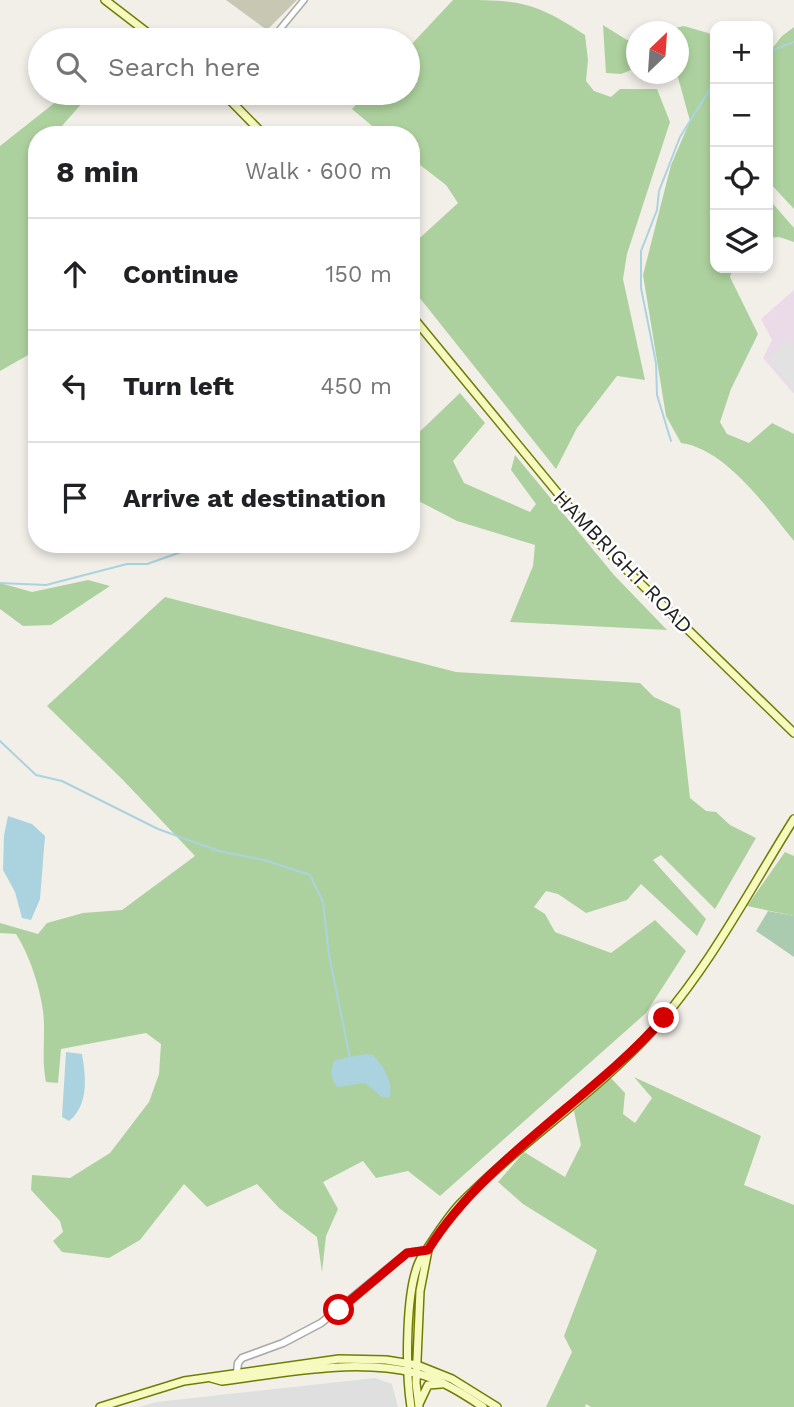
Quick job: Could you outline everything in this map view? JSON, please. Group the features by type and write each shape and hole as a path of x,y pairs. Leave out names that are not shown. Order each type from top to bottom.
{"main road":[{"path":"105,0 141,28"},
{"path":"236,105 256,126"},
{"name":"HAMBRIGHT ROAD","path":"420,326 598,542 794,733"},
{"path":"482,1407 450,1387 414,1370 408,1363 413,1286 423,1255 461,1204 636,1048 664,1018 689,985 794,819"},
{"path":"416,1406 414,1370 420,1291 428,1250"},
{"path":"100,1407 124,1403 162,1386 237,1372 340,1360 408,1363"},
{"path":"207,1378 222,1381 326,1369 414,1370 452,1379 496,1407"},
{"path":"416,1406 428,1385 450,1387"}],"street":[{"path":"281,28 304,0"},
{"path":"237,1372 242,1358 283,1343 325,1321 407,1253 428,1250"},
{"path":"124,1403 129,1407"}],"shaded area":[{"path":"226,0 297,0 269,28 264,28"},
{"path":"794,290 794,394 763,358 772,340 761,319"},
{"path":"788,340 794,347 794,390 767,358"},
{"path":"375,1378 392,1384 398,1407 139,1407 157,1402"}],"green space":[{"path":"453,0 524,4 567,23 585,35 588,60 586,81 594,91 611,97 620,89 657,89 670,122 627,254 623,279 645,380 617,376 577,428 556,469 420,298 420,238 458,203 446,185 420,165 420,126 372,126 352,109 356,105 420,105 420,35"},
{"path":"603,25 626,39 626,72 606,73"},
{"path":"689,27 710,34 710,273 731,273 730,277 758,334 731,389 720,422 727,434 749,443 772,423 794,434 794,541 758,497 729,468 714,456 681,443 666,416 643,275 671,165 690,121 680,84 689,84"},
{"path":"794,27 794,209 773,186 773,48"},
{"path":"52,105 80,105 62,126 28,126 28,355 0,371 0,146"},
{"path":"773,204 794,228 794,242 773,238"},
{"path":"460,393 485,423 453,461 464,483 530,512 536,504 511,470 515,455 614,575 667,630 510,622 533,566 535,545 457,521 420,502 420,431"},
{"path":"88,580 110,586 51,625 23,626 0,609 0,583 32,592"},
{"path":"165,597 456,672 640,683 654,697 680,709 690,798 706,811 716,812 730,825 756,838 715,909 661,855 653,860 706,919 697,936 641,884 627,900 586,913 558,894 546,891 534,907 545,914 555,932 611,953 655,920 686,951 646,1013 440,1196 408,1171 376,1178 363,1161 323,1182 338,1209 326,1236 322,1272 317,1237 279,1208 257,1184 207,1207 184,1184 140,1240 109,1258 62,1252 53,1241 63,1232 60,1221 31,1190 32,1175 70,1178 110,1153 149,1102 159,1074 161,1044 146,1033 61,1049 58,1083 46,1082 43,1011 37,981 16,934 0,933 0,923 38,934 47,923 83,913 122,910 195,856 123,780 47,706"},
{"path":"785,852 794,856 794,916 747,906"},
{"path":"768,911 794,916 794,957 756,931"},
{"path":"634,1077 761,1136 744,1185 794,1205 794,1407 591,1407 586,1404 585,1407 546,1407 572,1352 564,1336 597,1250 523,1204 498,1182 524,1152 565,1177 581,1145 574,1111 611,1078 625,1093 623,1114 635,1123 652,1098"}],"water":[{"path":"8,816 32,824 45,836 40,899 31,920 22,918 15,892 3,870 4,835"},
{"path":"66,1052 82,1054 85,1081 80,1107 69,1121 62,1117"},
{"path":"373,1055 387,1075 389,1098 382,1097 365,1083 338,1087 333,1081 335,1060"}],"waterway":[{"path":"773,50 794,42"},
{"path":"671,441 657,395 656,363 641,288 641,251 657,210 659,191 680,137 713,84"},
{"path":"0,583 46,585 127,564 147,564 178,553"},
{"path":"0,741 36,775 62,781 158,829 219,851 264,860 310,875 323,902 329,955 350,1058"}],"route":[{"path":"339,1310 411,1250 428,1250 461,1204 636,1048 664,1018"}]}
